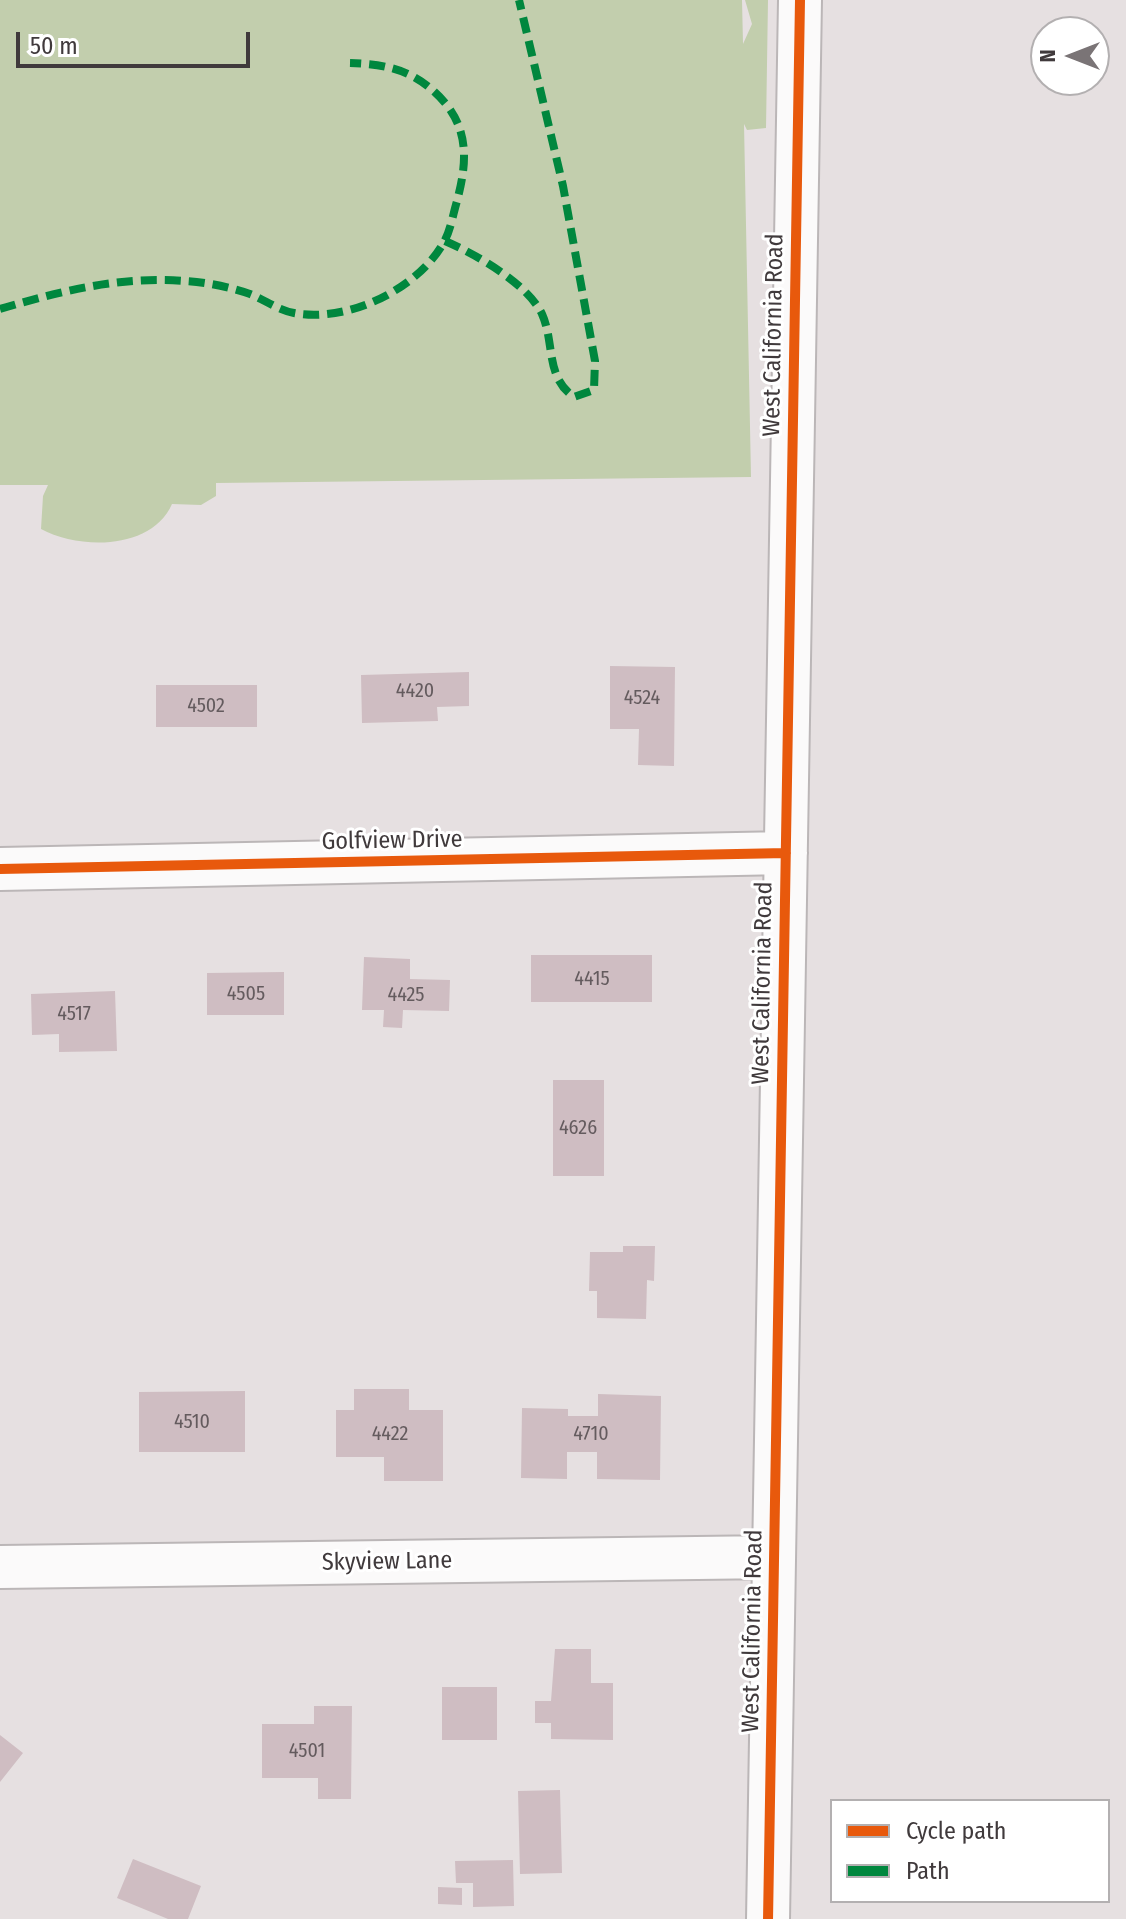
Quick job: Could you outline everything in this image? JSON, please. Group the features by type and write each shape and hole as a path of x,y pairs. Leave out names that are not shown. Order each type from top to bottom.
{"street":[{"name":"West California Road","path":"768,1919 800,0"},
{"name":"Golfview Drive","path":"0,869 786,853"},
{"name":"Skyview Lane","path":"0,1567 774,1557"}],"green space":[{"path":"0,0 742,0 743,44 752,24 745,0 768,0 766,128 747,130 744,124 751,477 216,483 216,496 201,505 172,504 162,519 132,538 94,542 57,536 41,529 43,496 48,485 0,485"}],"building":[{"path":"610,666 675,667 674,766 638,765 639,729 610,729"},
{"path":"469,672 469,706 437,707 438,721 362,723 361,675"},
{"path":"156,685 257,685 257,727 156,727"},
{"path":"531,955 652,955 652,1002 531,1002"},
{"path":"364,957 410,959 410,979 450,980 449,1011 403,1010 402,1028 383,1027 384,1010 362,1010"},
{"path":"284,972 284,1015 207,1015 207,973"},
{"path":"115,991 117,1051 59,1052 59,1034 32,1035 31,994"},
{"path":"553,1080 604,1080 604,1176 553,1176"},
{"path":"623,1246 655,1246 654,1281 647,1280 646,1319 597,1318 597,1291 589,1291 590,1252 623,1252"},
{"path":"354,1389 409,1389 409,1410 443,1410 443,1481 384,1481 384,1457 336,1457 336,1410 354,1410"},
{"path":"245,1391 245,1452 139,1452 139,1392"},
{"path":"598,1394 661,1396 660,1480 597,1479 597,1452 567,1452 567,1479 521,1478 522,1408 568,1409 568,1416 598,1416"},
{"path":"555,1649 591,1649 591,1683 613,1683 613,1740 551,1739 551,1723 535,1723 535,1701 551,1701"},
{"path":"442,1687 497,1687 497,1740 442,1740"},
{"path":"314,1706 352,1706 351,1799 318,1799 318,1778 262,1778 262,1724 314,1724"},
{"path":"0,1735 23,1753 0,1782"},
{"path":"560,1790 562,1873 520,1874 518,1791"},
{"path":"133,1859 201,1886 188,1919 168,1919 117,1898"},
{"path":"513,1860 514,1906 473,1907 473,1883 456,1883 455,1861"},
{"path":"438,1887 462,1888 462,1905 438,1904"}],"marked path":[{"path":"445,241 485,262 525,291 542,314 555,370 565,389 574,397 594,390 595,361 563,186 519,0"},
{"path":"0,309 91,286 161,280 226,287 250,294 288,312 315,315 358,307 399,288 432,259 444,242 462,176 462,139 454,115 425,84 391,68 350,63"}],"cycle path":[{"path":"768,1919 800,0"},
{"path":"0,869 786,853"}]}
